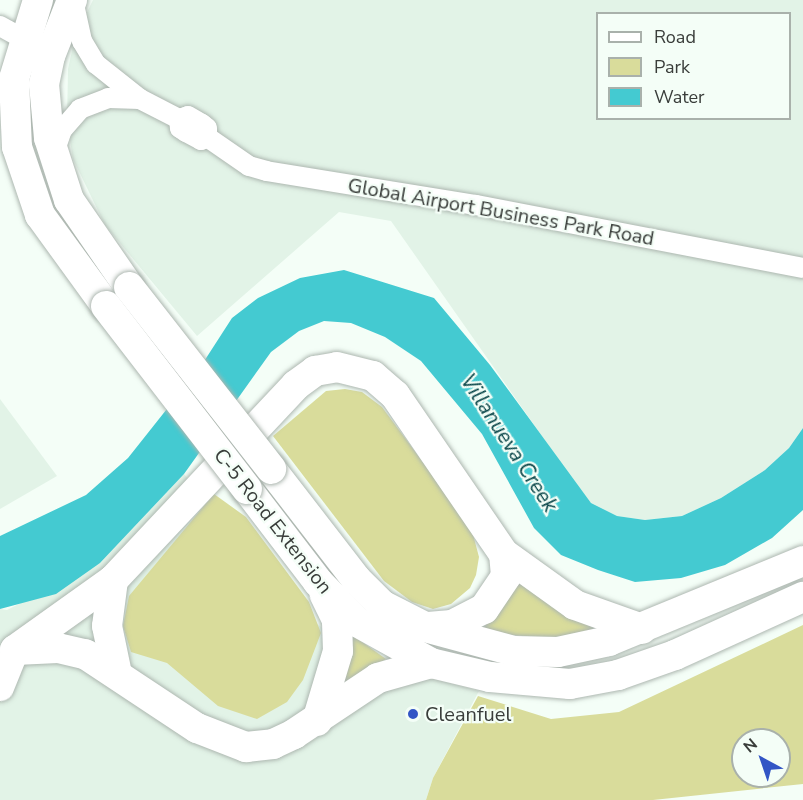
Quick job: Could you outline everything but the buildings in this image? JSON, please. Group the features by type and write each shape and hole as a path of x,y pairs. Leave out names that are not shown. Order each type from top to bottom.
{"main road":[{"name":"C-5 Road Extension","path":"38,0 12,33 13,109 26,183 57,243 318,582 357,622 430,663 490,677 570,684 618,675 675,655 803,597"},
{"name":"C-5 Road Extension","path":"73,0 50,56 44,84 43,107 54,156 69,200 129,287 356,579 382,605 425,627 514,651 558,652 642,629 803,561"},
{"path":"0,687 7,656 113,580 288,392 315,371 337,367 373,376 395,395 504,554 575,605 642,629"},
{"path":"425,627 452,625 484,609 506,576 504,554"},
{"path":"113,580 107,626 117,674"},
{"path":"316,721 335,667 339,633 337,620 318,582"},
{"path":"7,656 77,651 117,674 191,724 237,745 273,744 316,721 378,678 430,663"}],"street":[{"name":"Global Airport Business Park Road","path":"73,0 78,28 88,54 140,99 179,119 180,128 201,140 207,137 249,166 266,171 476,205 803,268"},
{"name":"Global Airport Business Park Road","path":"54,156 62,130 80,109 108,98 140,99"}],"shaded area":[{"path":"93,0 803,0 803,428 789,448 765,470 721,498 682,516 645,520 617,516 591,503 570,476 391,221 339,212 197,336 105,225 73,159 67,122 68,69 75,37"},
{"path":"0,399 57,476 0,509"},
{"path":"184,474 306,616 370,662 479,691 433,778 426,800 0,800 0,609 7,610 100,563"}],"green space":[{"path":"345,389 362,392 382,407 471,527 479,557 476,575 470,588 451,604 433,609 412,602 384,581 273,436 326,391"},
{"path":"214,494 246,517 309,602 321,633 303,680 287,702 257,719 218,706 167,663 131,652 123,626 129,596"},
{"path":"516,573 605,631 550,638 484,633 482,629 492,619"},
{"path":"803,625 803,784 791,785 791,728 731,728 731,788 766,788 653,800 426,800 433,778 478,696 551,719 619,712"},
{"path":"351,634 386,659 339,689"}],"water":[{"name":"Villanueva Creek","path":"344,270 434,298 490,365 591,503 617,516 645,520 682,516 721,498 765,470 789,448 803,428 803,510 772,538 725,565 681,578 635,582 598,570 561,555 534,528 482,434 421,361 385,337 351,323 324,321 299,331 271,352 184,474 100,563 56,594 0,609 0,536 86,495 128,458 201,366 232,318 258,298 300,278"}],"place":[{"name":"Cleanfuel","path":"413,714"}]}
